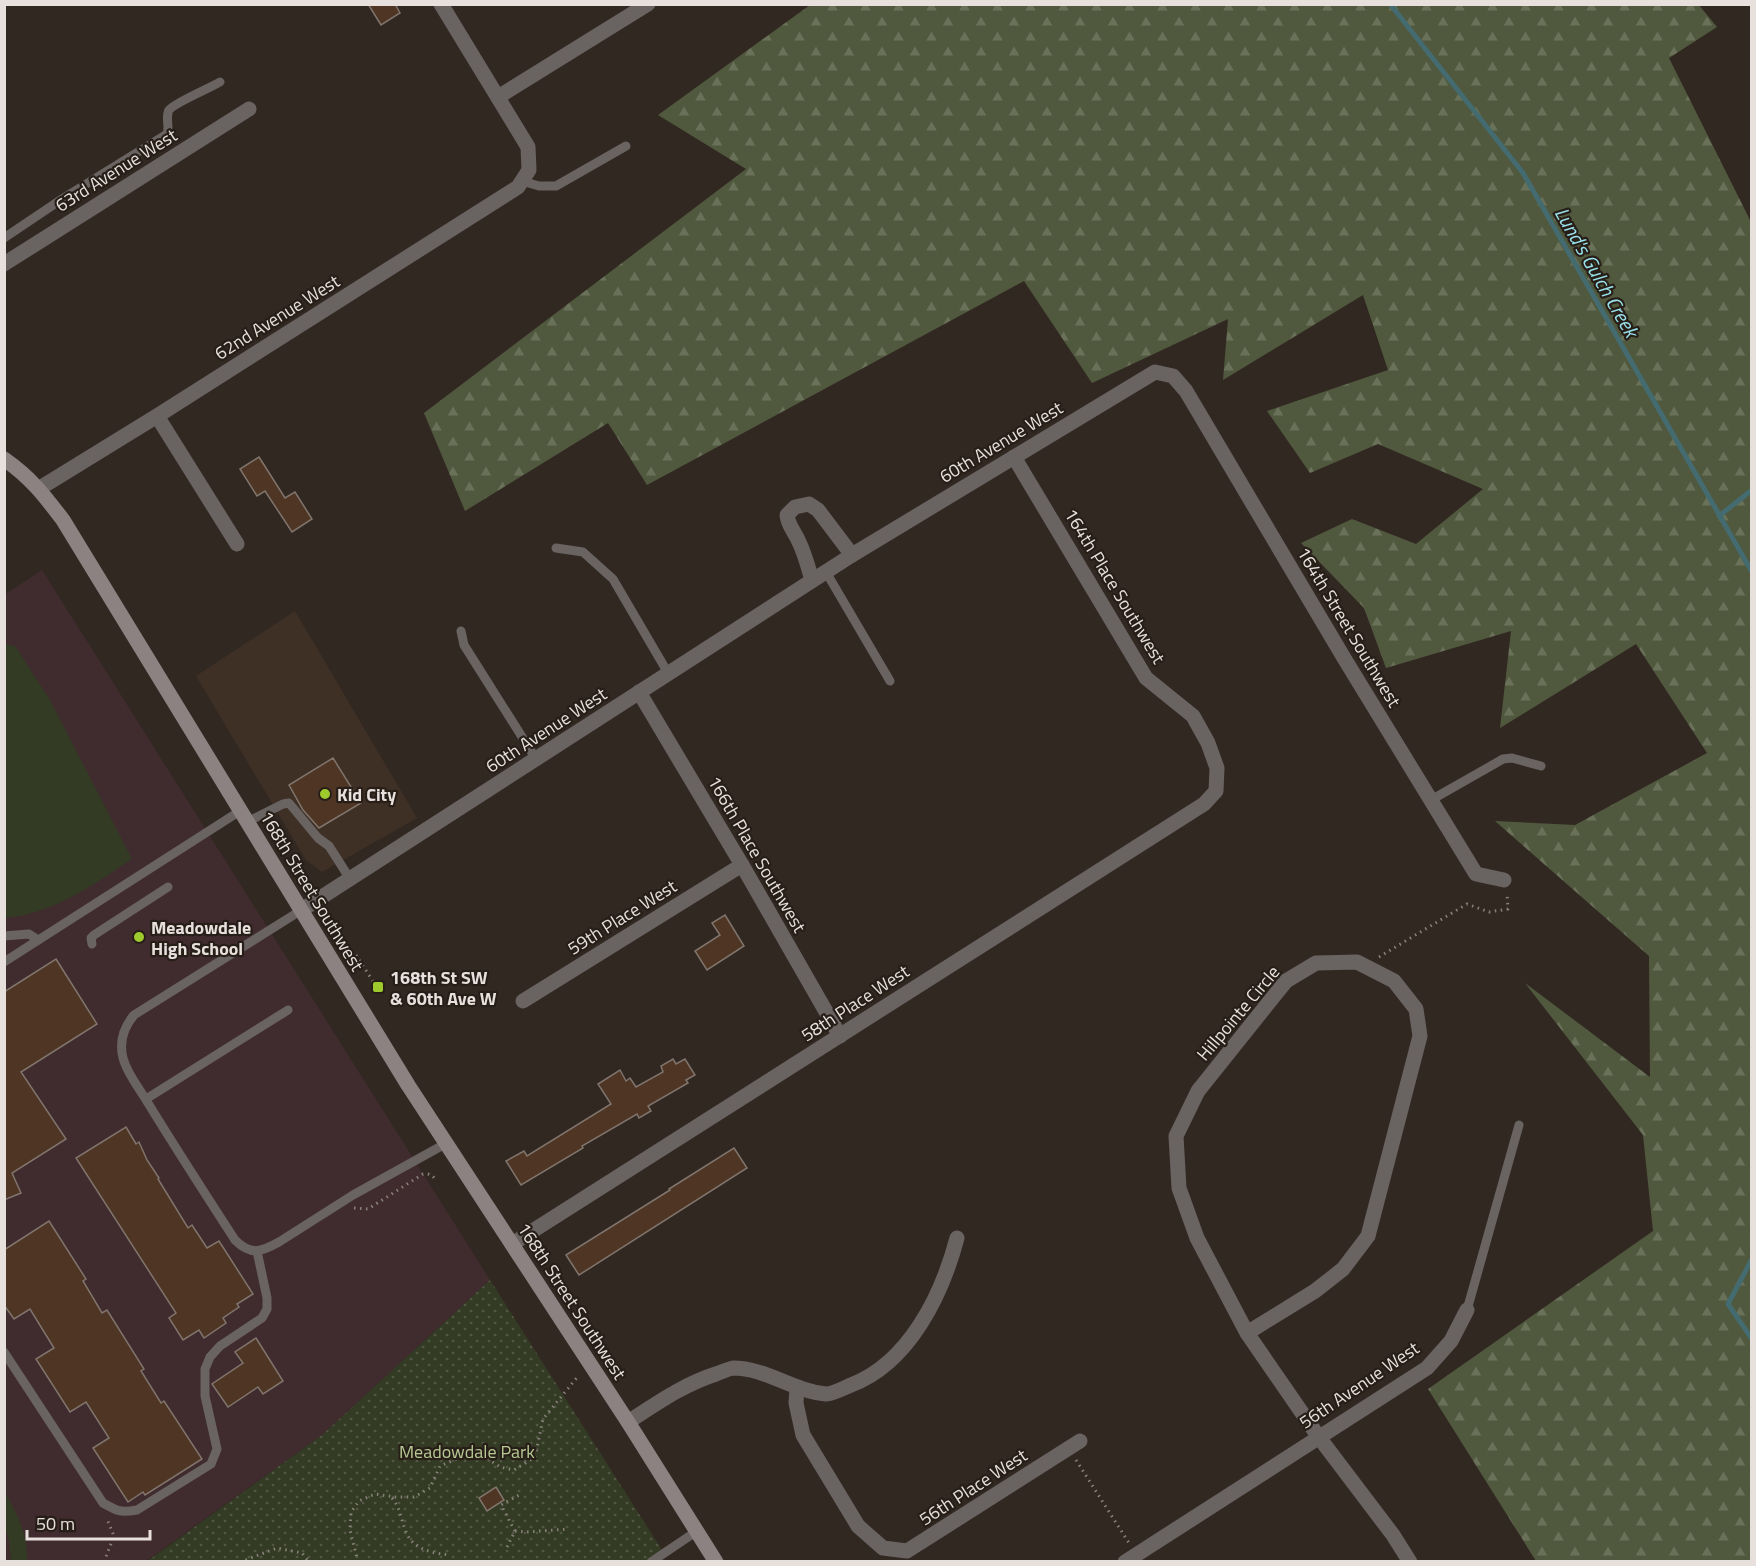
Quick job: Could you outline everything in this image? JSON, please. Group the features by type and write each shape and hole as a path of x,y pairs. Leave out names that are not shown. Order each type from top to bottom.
{"main road":[{"name":"168th Street Southwest","path":"4,459 40,488 63,520 300,911 445,1144 628,1422 716,1562"}],"street":[{"path":"441,4 528,147 525,176"},
{"path":"498,97 644,7"},
{"name":"63rd Avenue West","path":"4,264 249,109"},
{"name":"62nd Avenue West","path":"40,488 518,187 525,176"},
{"name":"60th Avenue West","path":"300,911 852,555 1155,372 1173,376"},
{"name":"164th Street Southwest","path":"1173,376 1186,391 1344,658 1476,874 1504,880"},
{"path":"157,416 237,544"},
{"name":"164th Place Southwest","path":"1014,457 1146,678 1193,716 1208,743 1217,768 1216,791"},
{"path":"812,580 801,546 788,523 787,515 795,507 809,504 818,510 852,555"},
{"name":"166th Place Southwest","path":"639,693 742,865 840,1036"},
{"name":"58th Place West","path":"512,1244 1204,804 1216,791"},
{"name":"59th Place West","path":"523,1001 742,865"},
{"name":"Hillpointe Circle","path":"1247,1333 1315,1291 1343,1269 1368,1236 1420,1036 1416,1009 1394,981 1357,962 1316,963 1286,981 1198,1092 1176,1137 1179,1188 1197,1238 1247,1333 1318,1436 1393,1535 1410,1562"},
{"path":"628,1422 681,1389 705,1377 732,1368 757,1371 797,1387 828,1394 867,1379 888,1363 927,1315 950,1263 957,1238"},
{"name":"56th Avenue West","path":"1130,1559 1427,1368 1451,1341 1467,1310"},
{"name":"56th Place West","path":"797,1387 796,1403 803,1435 858,1526 883,1548 907,1551 1074,1445"}],"lane":[{"path":"4,238 167,134 168,112 171,108 220,82"},
{"path":"525,176 539,186 556,186 626,146"},
{"path":"556,548 582,552 613,579 668,673"},
{"path":"826,572 890,681"},
{"path":"461,631 464,645 536,759"},
{"path":"1431,800 1503,759 1512,758 1540,766"},
{"path":"4,962 244,816 283,804 290,803 318,838 329,846 350,879"},
{"path":"92,944 91,938 94,935 168,887"},
{"path":"300,911 134,1016 126,1024 123,1036 123,1058 146,1099 235,1240 244,1249 257,1251 267,1249 353,1196 445,1144"},
{"path":"4,936 29,933 38,940"},
{"path":"146,1099 288,1010"},
{"name":"56th Avenue West","path":"1467,1310 1519,1125"},
{"path":"4,1352 103,1503 116,1511 137,1510 211,1464 217,1449 205,1396 205,1369 210,1357 220,1346 262,1318 267,1309 267,1298 257,1251"},
{"path":"651,1562 697,1531"}],"path":[{"path":"1371,969 1378,957 1467,904 1489,912 1508,909 1504,880"},
{"path":"356,955 376,986"},
{"path":"345,1214 354,1208 368,1209 423,1174 428,1174 436,1180"},
{"path":"358,1562 351,1530 351,1512 359,1501 375,1494 414,1497 430,1488 440,1466 478,1452 500,1467 514,1470 536,1457 543,1419 589,1362"},
{"path":"1074,1445 1130,1559"},
{"path":"514,1531 501,1505 521,1494"},
{"path":"391,1496 398,1506 406,1533 414,1544 432,1553 450,1555"},
{"path":"104,1512 114,1536 104,1562"},
{"path":"514,1531 568,1529"},
{"path":"507,1547 514,1531"},
{"path":"240,1562 277,1548 302,1553 309,1562"}],"shaded area":[{"name":"Meadowdale High School","path":"42,570 490,1280 322,1435 146,1561 5,1562 4,595"},
{"path":"295,611 417,818 322,872 306,860 196,676"}],"green space":[{"path":"1698,4 1717,27 1669,58 1751,222 1751,1561 1536,1561 1428,1389 1653,1231 1643,1135 1525,983 1650,1077 1649,956 1495,821 1575,825 1707,753 1636,644 1500,728 1511,631 1386,668 1364,608 1301,543 1352,519 1416,544 1483,489 1378,444 1310,473 1267,411 1388,370 1363,295 1223,380 1228,319 1092,383 1024,281 647,485 608,423 465,511 424,413 746,169 658,115 810,5"},
{"path":"4,644 15,646 50,700 132,859 72,897 40,910 5,918"},
{"name":"Meadowdale Park","path":"490,1280 662,1550 643,1562 146,1562 322,1435"},
{"path":"5,1493 21,1526 26,1543 27,1561 11,1561 5,1526"}],"building":[{"path":"368,4 395,4 400,13 381,25"},
{"path":"259,457 285,498 295,492 312,519 292,532 265,491 257,496 240,469"},
{"name":"Kid City","path":"333,758 361,803 319,828 303,810 289,785"},
{"path":"725,915 744,946 707,970 695,951 720,935 712,923"},
{"path":"56,959 97,1024 21,1072 66,1139 12,1173 21,1193 4,1200 4,992"},
{"path":"673,1059 676,1064 685,1059 695,1075 686,1080 688,1083 648,1106 651,1111 639,1118 637,1114 521,1185 506,1161 524,1151 527,1156 611,1104 598,1084 620,1070 626,1081 630,1078 636,1087 663,1072 661,1066"},
{"path":"126,1127 136,1144 139,1142 147,1160 188,1228 192,1225 207,1248 219,1241 253,1294 237,1304 239,1307 223,1318 226,1323 204,1338 199,1330 183,1340 169,1318 176,1313 76,1158"},
{"path":"734,1148 747,1168 579,1275 566,1255"},
{"path":"49,1221 86,1279 83,1281 102,1313 107,1310 144,1369 141,1371 161,1403 164,1401 202,1459 145,1495 143,1492 128,1502 93,1448 109,1438 86,1402 70,1412 36,1359 54,1348 30,1309 14,1319 4,1305 4,1250"},
{"path":"256,1338 283,1381 263,1394 258,1387 228,1407 212,1384 243,1363 235,1352"},
{"path":"496,1487 504,1500 487,1511 479,1498"}],"waterway":[{"name":"Lund's Gulch Creek","path":"1390,4 1523,173 1752,572"},
{"path":"1719,516 1752,490"},
{"name":"Lund's Gulch Creek","path":"1752,1259 1728,1304 1752,1339"}],"place":[{"name":"Kid City","path":"325,794"},
{"name":"Meadowdale High School","path":"139,937"},
{"name":"168th St SW & 60th Ave W","path":"378,987"}]}
